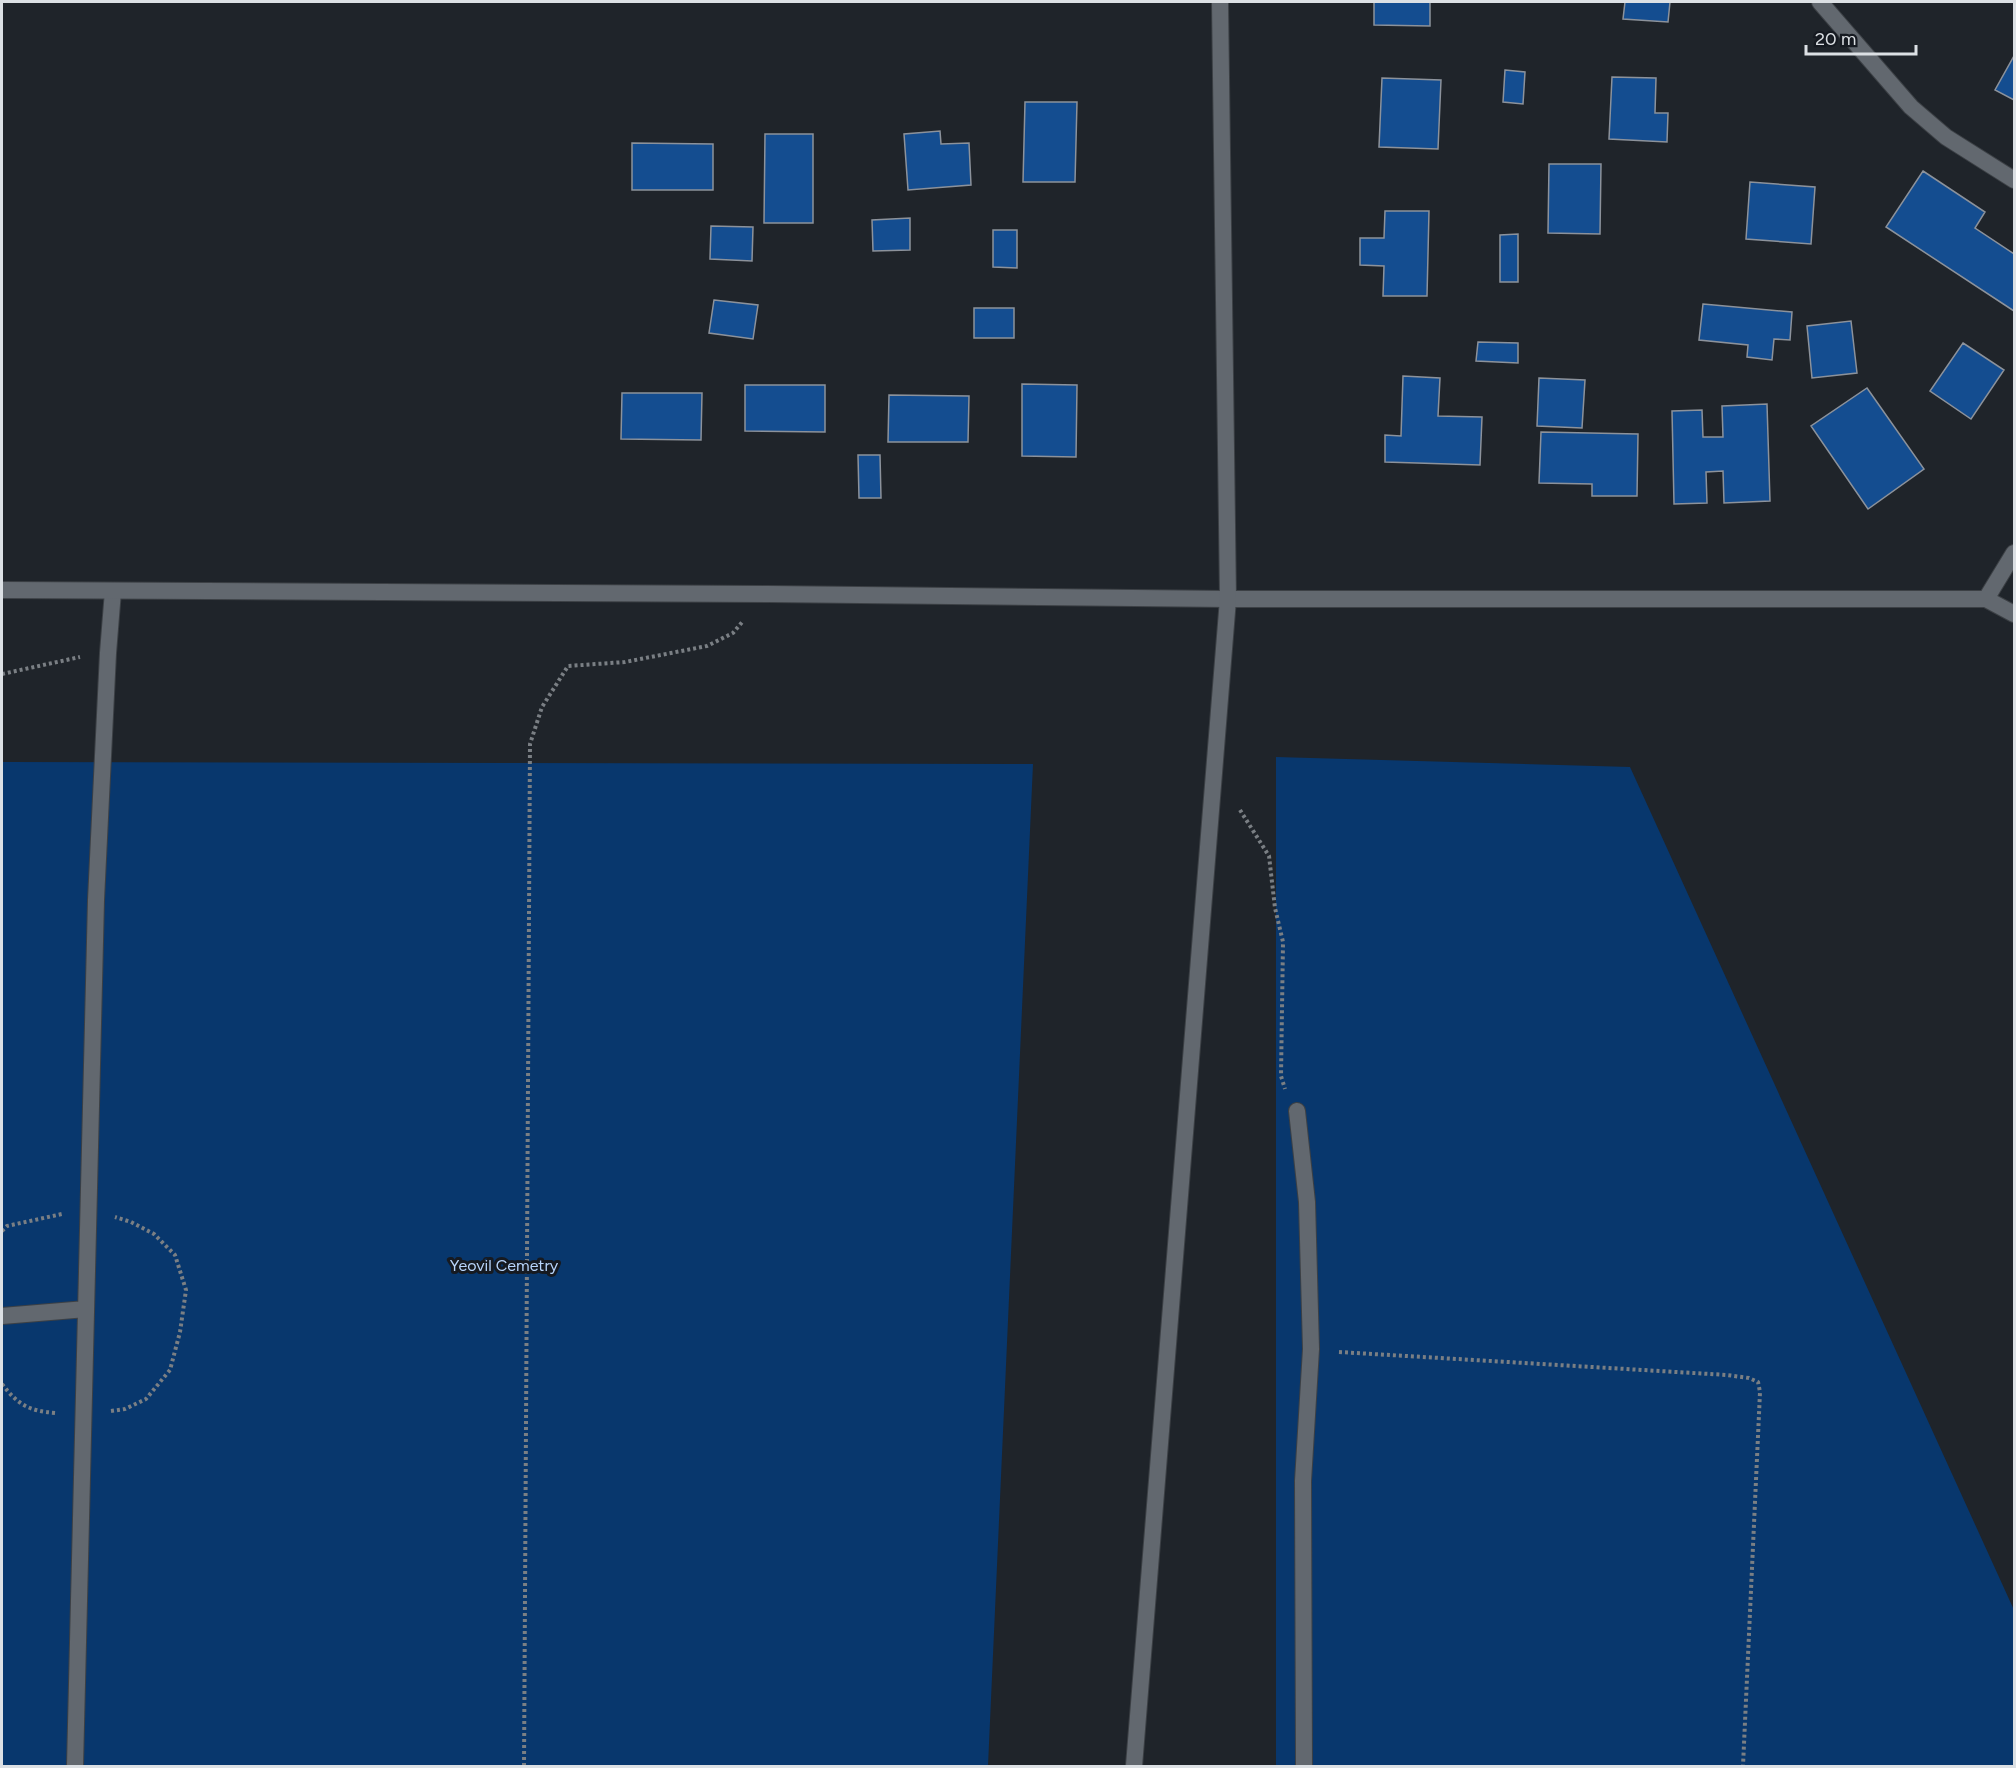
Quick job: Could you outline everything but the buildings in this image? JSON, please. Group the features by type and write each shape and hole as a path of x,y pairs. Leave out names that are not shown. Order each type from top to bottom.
{"street":[{"path":"1134,1767 1228,599 1220,2"},
{"path":"1820,2 1911,107 1946,136 2014,180"},
{"path":"1986,599 2014,553"},
{"path":"2,591 769,594 1228,599 1986,599 2014,614"},
{"path":"75,1767 96,900 113,591"},
{"path":"1297,1111 1307,1202 1311,1349 1303,1481 1304,1767"},
{"path":"2,1316 86,1309"}],"path":[{"path":"524,1767 530,744 542,707 568,666 625,662 707,646 733,633 769,594"},
{"path":"2,674 47,663 108,653"},
{"path":"1238,808 1269,856 1275,908 1283,942 1281,1076 1286,1094 1297,1111"},
{"path":"2,1231 7,1226 88,1208 131,1222 154,1234 175,1254 186,1290 180,1332 170,1370 146,1399 125,1409 85,1415 40,1412 15,1401 2,1384"},
{"path":"1311,1349 1727,1375 1749,1378 1758,1382 1760,1392 1743,1767"}],"green space":[{"path":"1276,757 1630,767 2014,1610 2014,1766 1276,1766"},
{"name":"Yeovil Cemetry","path":"2,762 1033,764 988,1766 2,1766"}]}
